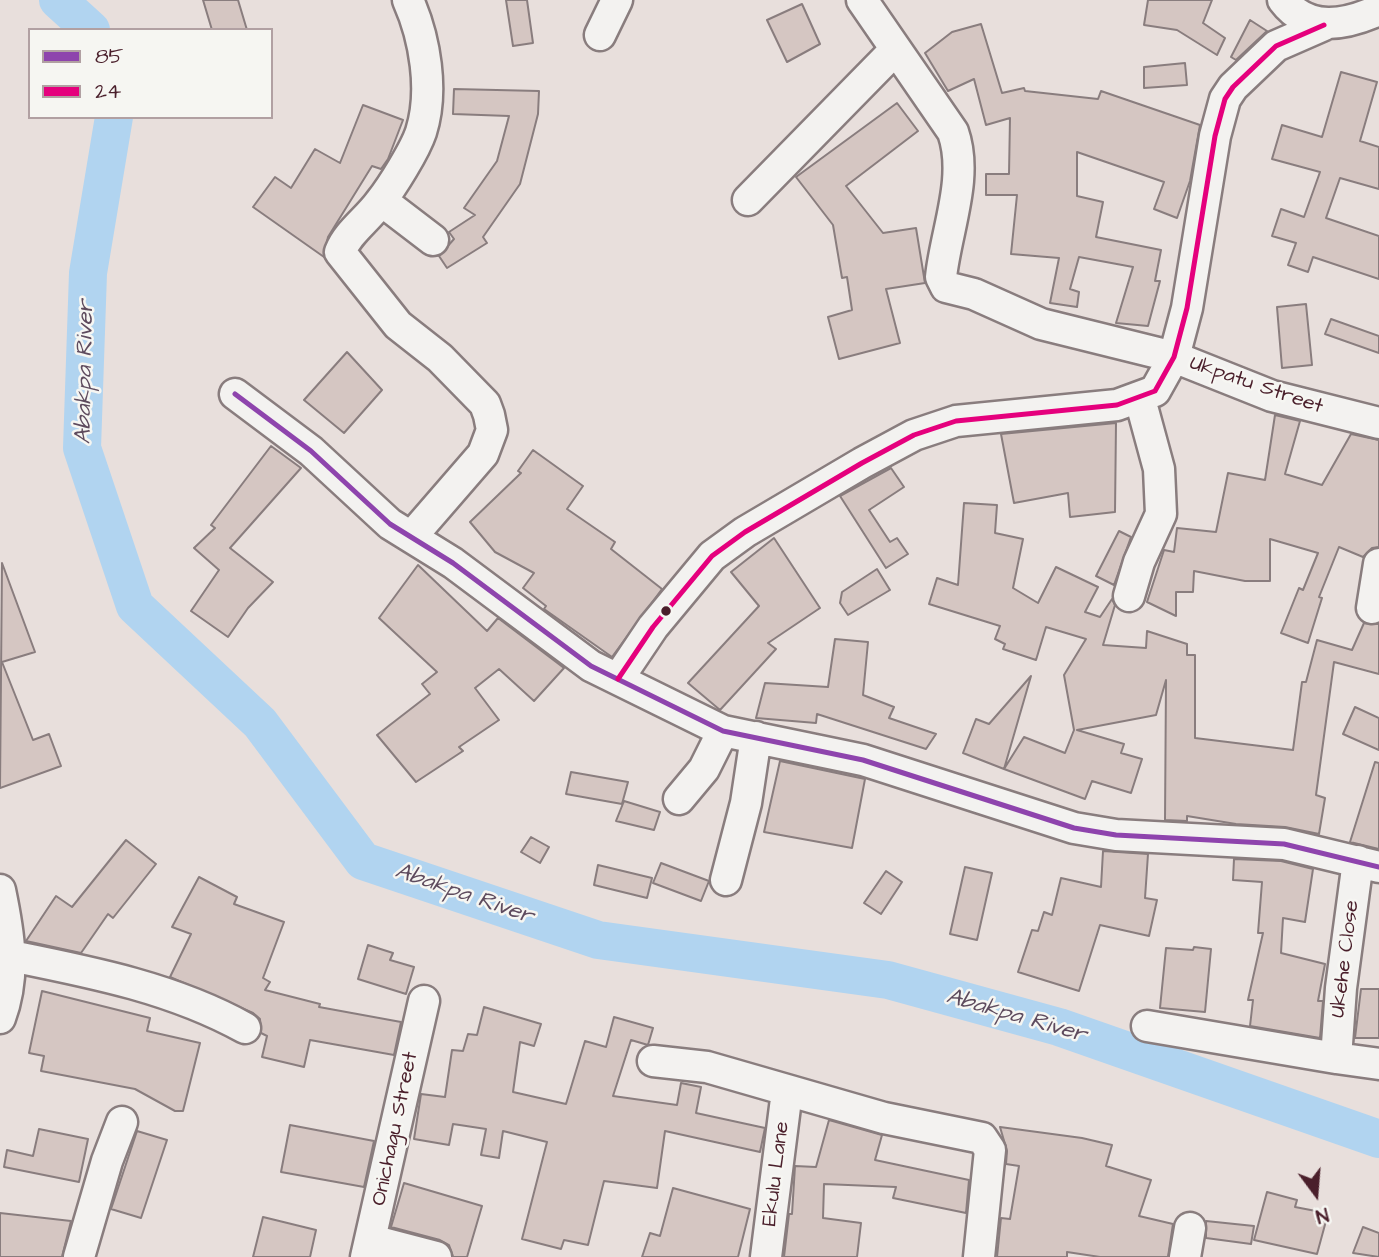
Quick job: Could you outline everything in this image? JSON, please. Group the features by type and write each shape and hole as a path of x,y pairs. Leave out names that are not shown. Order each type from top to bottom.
{"street":[{"path":"408,0 418,23 425,58 421,132 382,201 346,239 340,252 398,325 440,358 485,404 492,430 483,454 412,536"},
{"path":"600,35 617,0"},
{"path":"748,200 895,50 863,0"},
{"path":"1283,0 1304,16 1324,25"},
{"path":"618,679 653,627 712,556 745,532 872,457 914,435 956,421 1117,405 1140,399 1155,391 1174,357 1187,308 1215,136 1224,99 1276,46 1324,25 1379,10"},
{"name":"Ukpatu Street","path":"895,50 953,132 960,151 959,177 944,249 942,283 946,287 974,294 1041,324 1174,357 1272,396 1379,423"},
{"path":"382,201 433,240"},
{"path":"234,394 311,451 390,524 412,536 565,648 618,679 723,731 863,760 1074,828 1116,835 1284,844 1368,864"},
{"path":"1129,596 1139,562 1161,514 1159,469 1140,399"},
{"path":"1372,608 1379,564"},
{"path":"679,799 704,769 723,731"},
{"path":"726,880 746,803 756,737"},
{"name":"Ukehe Close","path":"1336,1058 1341,988 1368,864"},
{"path":"0,890 11,956 7,991 0,1018"},
{"path":"11,956 123,980 199,1006 246,1028"},
{"name":"Onichagu Street","path":"369,1248 424,1001"},
{"path":"1147,1026 1379,1064"},
{"path":"653,1061 707,1067 884,1118 975,1135 988,1142 990,1150 979,1257"},
{"name":"Ekulu Lane","path":"766,1257 787,1091"},
{"path":"79,1257 107,1161 122,1122"},
{"path":"1185,1257 1190,1228"},
{"path":"369,1248 436,1257"}],"building":[{"path":"203,0 238,0 246,28 211,28"},
{"path":"506,0 527,0 533,43 513,46"},
{"path":"1148,0 1212,0 1203,23 1225,38 1217,55 1177,30 1144,25"},
{"path":"802,4 820,44 787,62 767,20"},
{"path":"1250,20 1267,31 1236,60 1231,57"},
{"path":"981,24 1002,93 1024,88 1025,91 1098,99 1101,91 1200,125 1190,181 1177,218 1154,209 1164,182 1077,152 1077,196 1103,202 1096,237 1161,250 1155,281 1160,281 1148,326 1116,323 1133,267 1079,257 1070,289 1079,292 1077,307 1050,303 1059,258 1011,254 1017,195 986,195 986,174 1009,174 1010,118 986,125 974,79 948,91 925,53 952,32"},
{"path":"1185,63 1187,85 1144,88 1144,67"},
{"path":"1341,72 1377,82 1360,141 1379,147 1379,189 1340,178 1326,218 1379,236 1379,279 1313,257 1308,272 1288,265 1296,243 1272,236 1281,209 1304,217 1320,172 1272,159 1282,125 1322,137"},
{"path":"454,89 539,91 538,114 520,184 483,237 487,243 447,268 439,256 454,239 449,232 475,215 464,208 497,161 509,116 453,114"},
{"path":"897,103 918,131 846,186 883,233 916,228 925,283 886,289 900,343 839,359 828,317 852,310 847,277 842,278 833,225 796,177"},
{"path":"363,105 403,120 388,159 381,169 372,166 328,237 324,257 253,207 275,177 291,188 315,149 340,163"},
{"path":"1306,304 1312,365 1282,368 1277,307"},
{"path":"1331,319 1379,336 1379,353 1325,334"},
{"path":"347,352 382,390 344,433 304,400"},
{"path":"1275,415 1300,421 1285,474 1322,485 1351,434 1379,440 1379,547 1372,548 1363,557 1339,547 1319,597 1322,598 1308,643 1281,633 1299,588 1303,590 1318,553 1270,539 1270,581 1245,581 1194,571 1193,592 1176,592 1176,616 1147,602 1164,550 1174,552 1177,528 1216,532 1228,473 1265,480"},
{"path":"1116,423 1115,512 1070,517 1068,493 1014,503 1001,434"},
{"path":"271,446 301,468 230,548 273,582 248,608 228,637 191,611 219,570 194,548 215,528 211,525"},
{"path":"533,450 583,486 567,509 615,542 611,549 662,589 612,657 544,609 546,606 523,588 534,573 495,552 470,522 521,473 518,471"},
{"path":"891,468 904,487 869,510 890,542 897,538 908,554 886,568 840,496"},
{"path":"964,503 997,505 995,533 1023,539 1013,588 1038,603 1056,567 1098,587 1085,612 1100,617 1112,599 1115,605 1103,645 1146,648 1147,631 1187,644 1187,655 1195,655 1195,738 1293,750 1302,682 1306,682 1317,640 1352,650 1364,623 1379,624 1379,674 1334,662 1316,795 1325,798 1319,834 1285,827 1236,824 1187,816 1187,821 1165,820 1166,680 1156,715 1077,730 1124,744 1121,753 1142,759 1131,793 1092,781 1085,799 1004,769 1024,737 1065,753 1074,730 1064,675 1086,639 1046,627 1036,660 1003,649 1005,644 995,639 1000,626 929,604 937,578 958,585"},
{"path":"1119,531 1131,537 1114,585 1096,576"},
{"path":"774,538 820,608 768,643 776,649 720,710 688,683 759,606 731,572"},
{"path":"2,563 35,652 2,662 33,740 49,734 61,766 0,788"},
{"path":"418,565 487,631 498,618 564,668 534,701 499,669 475,688 499,720 459,747 463,751 416,782 377,735 430,694 422,684 437,672 379,618"},
{"path":"877,569 890,590 848,615 840,603 842,592"},
{"path":"835,639 868,642 863,695 894,707 889,718 936,734 926,749 817,714 816,723 756,718 765,683 828,687"},
{"path":"1031,676 1004,769 963,753 976,719 989,724"},
{"path":"1355,707 1379,718 1379,750 1343,734"},
{"path":"780,761 865,779 852,848 764,832"},
{"path":"1375,762 1379,763 1379,849 1350,842"},
{"path":"571,772 628,782 622,804 566,794"},
{"path":"624,801 660,812 654,830 616,821"},
{"path":"531,837 549,847 540,863 521,852"},
{"path":"126,840 156,864 113,918 108,914 81,953 26,941 56,896 72,907"},
{"path":"1103,851 1148,854 1145,898 1157,900 1149,936 1100,925 1079,991 1018,972 1032,930 1038,931 1044,912 1052,915 1061,878 1101,887"},
{"path":"1234,859 1281,861 1313,869 1305,922 1283,918 1281,953 1325,964 1318,1001 1323,1001 1320,1038 1250,1026 1253,1000 1248,1000 1263,933 1258,933 1262,882 1233,880"},
{"path":"661,863 709,881 701,901 653,883"},
{"path":"598,865 652,878 647,898 594,885"},
{"path":"965,867 992,873 977,940 950,934"},
{"path":"886,871 902,882 881,914 864,903"},
{"path":"199,877 237,897 234,904 284,922 263,978 270,982 265,990 320,1004 319,1007 401,1022 394,1055 310,1040 304,1067 262,1057 267,1036 261,1033 260,1019 253,1013 170,977 191,934 172,927"},
{"path":"368,945 393,953 390,960 414,967 406,994 358,979"},
{"path":"1194,947 1211,949 1205,1012 1160,1008 1166,948 1193,950"},
{"path":"1361,989 1379,989 1379,1038 1355,1038"},
{"path":"42,991 150,1018 147,1031 200,1043 183,1111 175,1111 135,1089 41,1071 44,1056 29,1053"},
{"path":"484,1007 541,1024 534,1046 520,1042 513,1092 566,1104 585,1041 606,1047 614,1017 653,1028 648,1045 631,1040 613,1096 677,1105 681,1083 701,1087 696,1113 765,1128 760,1152 665,1131 657,1188 604,1181 588,1245 564,1240 561,1249 522,1239 547,1142 503,1131 499,1158 481,1155 486,1129 453,1124 449,1145 414,1139 421,1094 445,1097 452,1050 463,1051 468,1034 477,1035"},
{"path":"829,1120 882,1135 875,1160 969,1180 966,1213 893,1198 896,1187 824,1184 823,1218 861,1223 857,1257 784,1257 789,1214 792,1214 795,1166 816,1167"},
{"path":"290,1125 374,1141 364,1187 281,1172"},
{"path":"1000,1127 1082,1138 1112,1145 1106,1166 1151,1180 1139,1216 1173,1224 1168,1257 1100,1257 1067,1252 1067,1257 997,1257 1001,1218 1010,1219 1019,1166 1006,1164 1007,1151"},
{"path":"39,1129 88,1139 79,1182 4,1167 7,1150 33,1156"},
{"path":"137,1131 167,1140 141,1218 111,1209"},
{"path":"404,1183 482,1206 467,1257 453,1257 449,1245 440,1240 391,1227"},
{"path":"673,1188 750,1209 738,1257 642,1257 650,1233 660,1236"},
{"path":"1267,1192 1297,1200 1295,1207 1321,1212 1316,1221 1326,1221 1317,1254 1254,1240"},
{"path":"0,1213 71,1221 62,1257 0,1257"},
{"path":"263,1217 316,1230 310,1257 253,1257"},
{"path":"1206,1221 1254,1226 1251,1244 1206,1238"},
{"path":"1363,1227 1379,1233 1379,1257 1353,1253"}],"waterway":[{"name":"Abakpa River","path":"58,0 89,28"},
{"name":"Abakpa River","path":"114,119 88,273 82,448 135,606 260,723 363,861 598,940 888,980 1059,1027 1379,1139"}],"transit line":[{"name":"24","path":"618,679 653,627 712,556 745,532 914,435 956,421 1117,405 1155,391 1174,357 1187,308 1215,136 1225,99 1233,87 1276,46 1324,25"},
{"name":"85","path":"235,394 311,451 390,524 453,563 591,666 723,731 863,760 1074,828 1116,835 1284,844 1379,867"}]}
